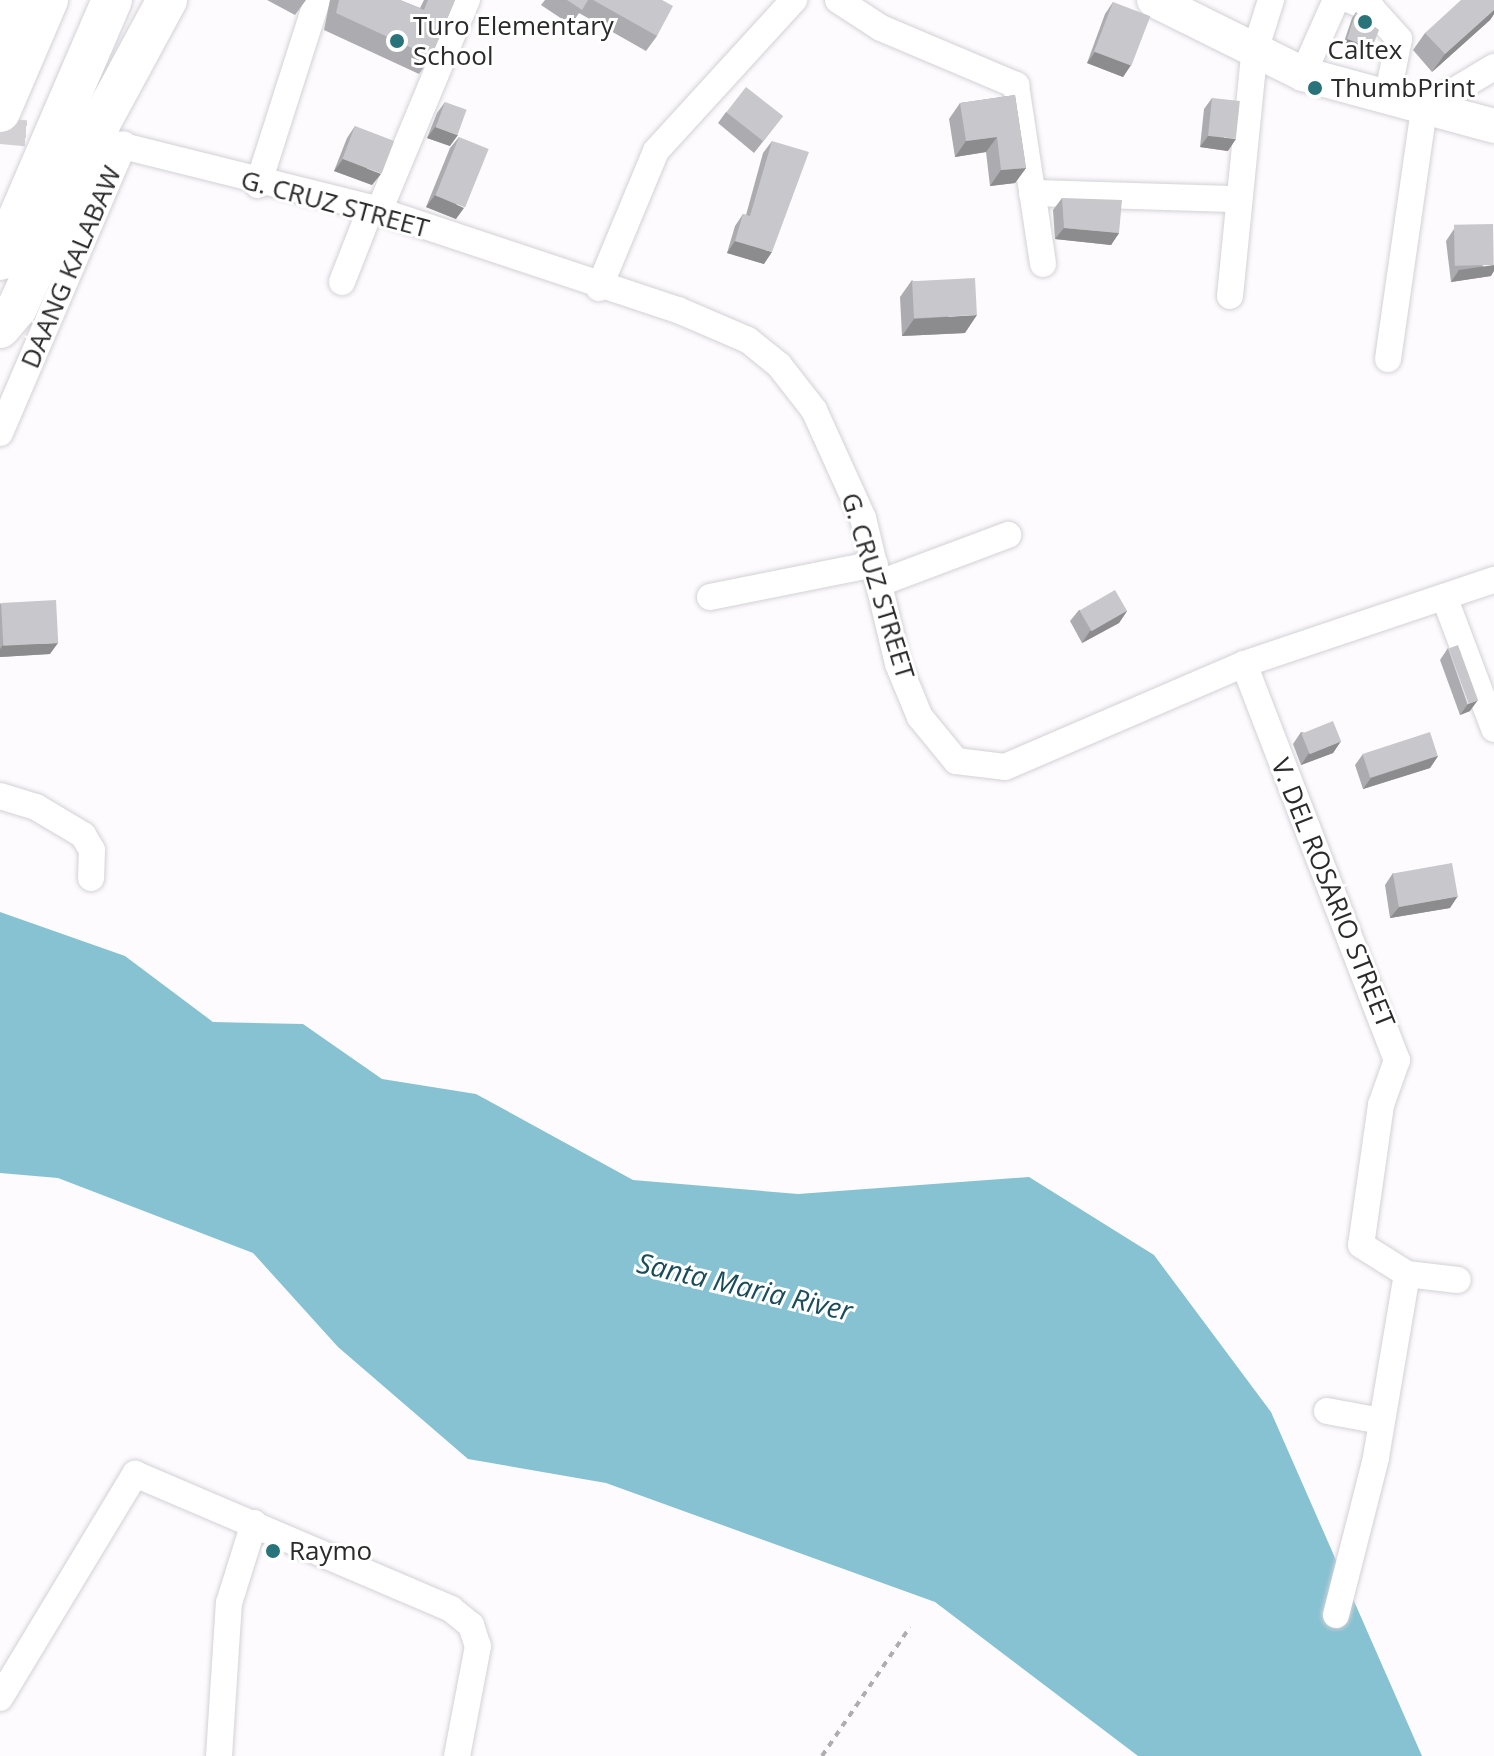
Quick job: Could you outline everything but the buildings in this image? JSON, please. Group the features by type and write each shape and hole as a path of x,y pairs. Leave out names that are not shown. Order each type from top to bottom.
{"highway":[{"path":"0,76 14,0"},
{"path":"0,112 48,0"},
{"path":"0,260 112,0"},
{"path":"0,328 17,308 167,0"}],"main road":[{"path":"1154,0 1254,54 1303,74 1494,126"}],"street":[{"path":"258,185 317,0"},
{"path":"342,282 467,0"},
{"path":"599,288 656,151 794,0"},
{"path":"838,0 881,28 1016,85 1043,264"},
{"path":"1230,296 1235,199 1254,54 1271,0"},
{"path":"1303,74 1336,0"},
{"path":"1350,0 1373,10 1399,39 1387,98"},
{"path":"1388,359 1424,109 1494,67"},
{"name":"G. CRUZ STREET","path":"114,142 258,185 375,210 599,288 678,310 748,340 779,365 814,410 863,518 898,664 920,717 956,761 1005,767 1244,664 1445,599 1494,580"},
{"name":"DAANG KALABAW","path":"0,433 114,142"},
{"path":"1032,193 1235,199"},
{"path":"710,597 878,574 1008,535"},
{"path":"1445,599 1494,729"},
{"name":"V. DEL ROSARIO STREET","path":"1244,664 1312,852 1359,945 1397,1060 1381,1105 1361,1245 1407,1274"},
{"path":"0,796 36,807 83,835 92,850 91,878"},
{"path":"1336,1615 1381,1421 1407,1274 1458,1280"},
{"path":"1327,1411 1381,1421"},
{"path":"0,1698 135,1474 254,1523 471,1625 478,1646 457,1756"},
{"path":"219,1756 229,1603 254,1523"}],"path":[{"path":"822,1756 910,1627"}],"water":[{"name":"Santa Maria River","path":"0,912 125,956 213,1022 303,1024 382,1079 476,1094 633,1180 798,1194 1029,1177 1154,1255 1271,1412 1422,1756 1138,1756 935,1602 606,1483 468,1459 338,1347 253,1253 58,1178 0,1173"}],"tunnel":[{"path":"0,131 68,137"}],"place":[{"name":"Caltex","path":"1365,22"},
{"name":"Turo Elementary School","path":"397,41"},
{"name":"ThumbPrint","path":"1315,88"},
{"name":"Raymo","path":"273,1551"}]}
